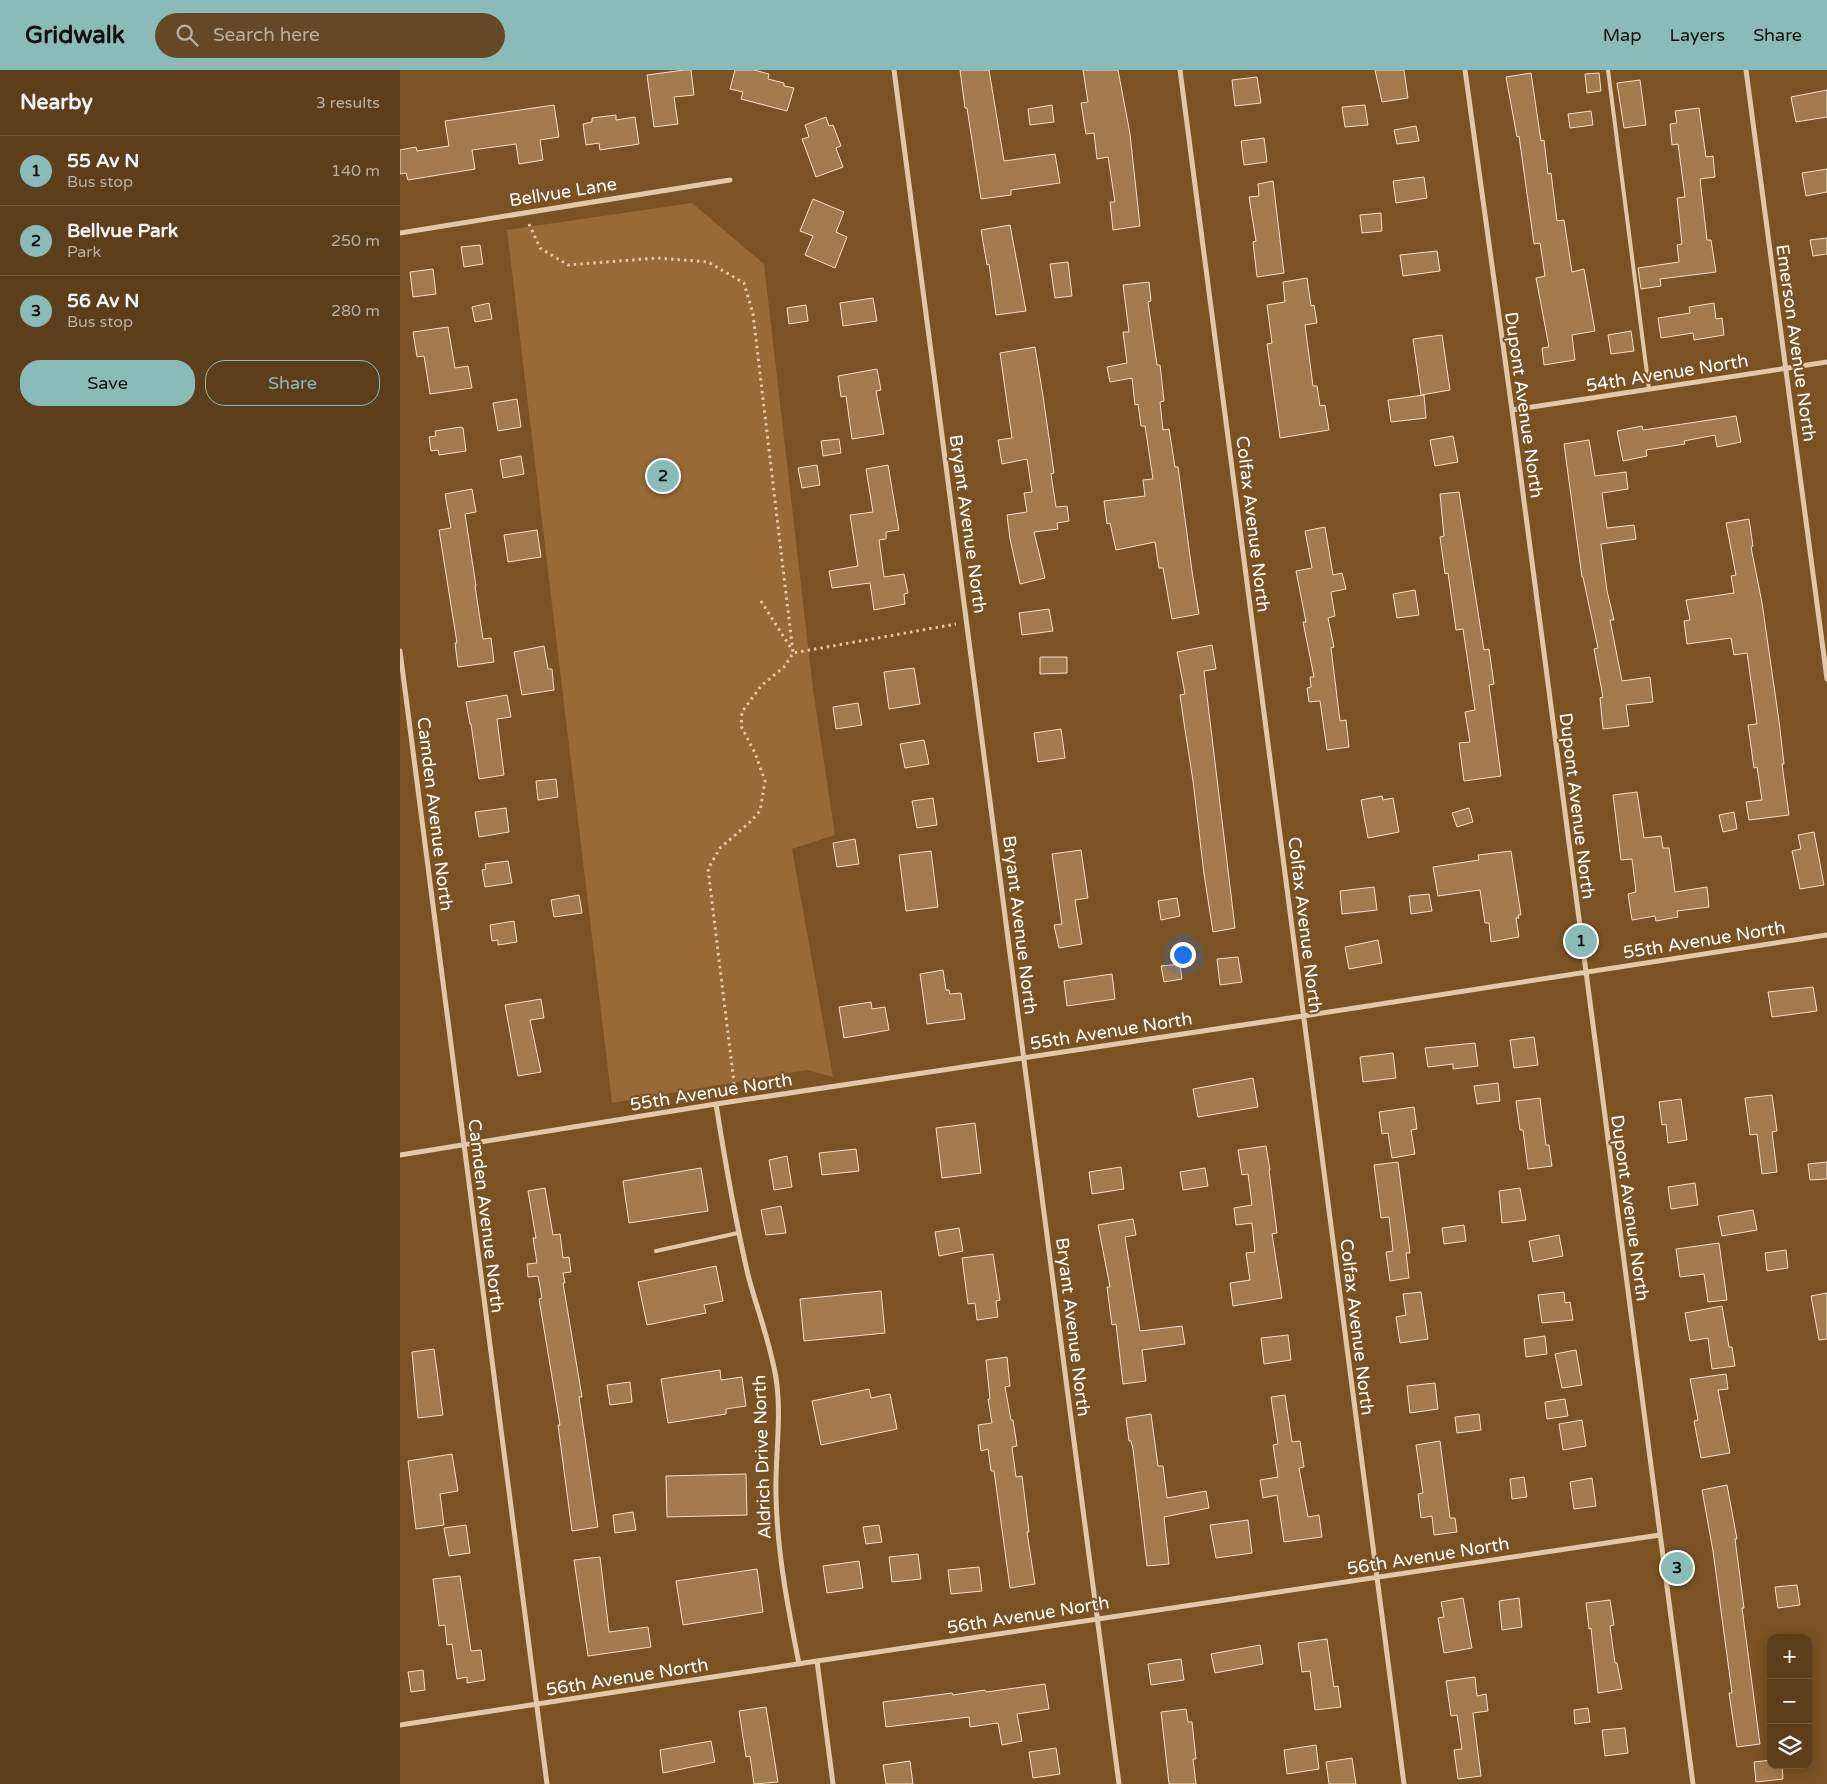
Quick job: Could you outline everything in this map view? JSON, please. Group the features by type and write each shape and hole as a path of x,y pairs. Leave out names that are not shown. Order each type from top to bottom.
{"street":[{"name":"Bryant Avenue North","path":"894,70 1118,1784"},
{"name":"Colfax Avenue North","path":"1180,70 1404,1784"},
{"name":"Dupont Avenue North","path":"1465,70 1512,410 1693,1784"},
{"name":"Emerson Avenue North","path":"1746,70 1827,680"},
{"name":"Bellvue Lane","path":"400,233 730,180"},
{"name":"54th Avenue North","path":"1512,410 1827,362"},
{"name":"Camden Avenue North","path":"400,651 547,1784"},
{"name":"55th Avenue North","path":"400,1155 716,1104 1827,935"},
{"name":"Aldrich Drive North","path":"716,1104 738,1233 771,1354 776,1380 778,1407 776,1495 778,1541 785,1595 799,1664"},
{"name":"56th Avenue North","path":"400,1725 1660,1535"},
{"path":"817,1661 833,1784"}],"lane":[{"path":"1608,70 1650,389"},
{"path":"656,1251 738,1233"}],"path":[{"path":"521,213 531,226 540,248 568,265 658,258 708,262 744,283 753,314 793,653 785,666 761,686 742,712 741,726 755,753 765,781 760,811 750,823 720,848 708,869 736,1101"},
{"path":"761,601 793,653"},
{"path":"793,653 967,622"}],"shaded area":[{"path":"692,203 764,264 813,689 835,835 792,849 833,1077 807,1070 612,1103 507,230"}],"building":[{"path":"691,70 694,95 674,97 678,124 654,127 647,75"},
{"path":"735,70 754,70 769,74 768,79 794,88 787,111 741,99 743,92 730,89"},
{"path":"960,70 989,70 1004,161 1055,154 1060,183 1011,190 1011,195 981,199"},
{"path":"1083,70 1118,70 1130,134 1140,226 1113,230 1110,202 1115,202 1108,157 1097,159 1094,133 1086,134 1081,103 1088,102"},
{"path":"1375,70 1404,70 1408,98 1382,102"},
{"path":"1531,73 1541,141 1544,140 1548,174 1551,173 1557,221 1564,220 1572,272 1584,269 1595,331 1572,335 1575,360 1544,365 1542,348 1549,347 1536,278 1545,276 1540,243 1534,244 1519,136 1517,137 1506,77"},
{"path":"1599,73 1601,91 1587,93 1585,74"},
{"path":"1257,77 1261,103 1235,106 1232,80"},
{"path":"1640,80 1646,125 1624,128 1617,83"},
{"path":"1827,90 1827,117 1796,122 1791,97"},
{"path":"554,105 559,137 540,140 543,160 519,164 516,144 472,150 475,169 408,180 406,173 400,174 400,150 416,147 417,151 449,146 445,121"},
{"path":"1052,105 1054,122 1030,125 1028,109"},
{"path":"1365,105 1368,125 1345,127 1342,107"},
{"path":"1699,108 1706,157 1713,156 1715,177 1700,179 1707,240 1711,240 1716,272 1660,279 1661,286 1641,289 1638,268 1679,262 1677,245 1682,244 1677,198 1685,197 1678,144 1672,145 1670,124 1677,123 1675,111"},
{"path":"1591,111 1593,125 1570,128 1568,114"},
{"path":"616,115 616,120 635,117 639,144 600,150 599,143 586,145 583,124 592,122 592,118"},
{"path":"826,117 829,126 833,125 841,146 836,148 843,167 816,177 802,139 809,137 805,125"},
{"path":"1416,126 1419,141 1397,144 1394,130"},
{"path":"1264,138 1267,162 1244,165 1241,141"},
{"path":"1827,169 1827,192 1806,196 1802,173"},
{"path":"1424,177 1427,198 1396,203 1393,181"},
{"path":"1273,181 1284,273 1257,277 1253,242 1256,241 1249,197 1259,196 1258,184"},
{"path":"813,199 844,212 836,232 847,237 835,268 805,255 813,236 800,231"},
{"path":"1381,213 1382,231 1362,233 1360,215"},
{"path":"1010,225 1026,311 996,315 989,264 987,265 981,230"},
{"path":"1827,238 1827,254 1813,256 1810,240"},
{"path":"480,245 483,264 464,267 461,247"},
{"path":"1437,251 1440,271 1403,276 1400,255"},
{"path":"1068,262 1072,296 1055,298 1050,264"},
{"path":"433,269 436,294 413,297 410,272"},
{"path":"1307,278 1311,306 1314,305 1317,323 1305,325 1313,386 1317,386 1320,406 1325,405 1329,430 1280,438 1267,344 1272,343 1267,305 1285,302 1283,282"},
{"path":"1149,282 1151,301 1148,302 1157,365 1160,365 1164,401 1160,402 1163,430 1169,429 1175,467 1178,467 1199,614 1172,619 1163,568 1159,568 1155,542 1116,550 1110,523 1107,524 1104,501 1145,496 1143,480 1153,479 1145,426 1141,426 1138,404 1135,405 1132,378 1110,382 1107,367 1127,363 1123,332 1129,332 1123,285"},
{"path":"873,298 877,321 843,326 840,303"},
{"path":"489,303 492,319 475,322 472,307"},
{"path":"1714,303 1716,319 1722,318 1724,335 1694,340 1693,333 1661,338 1658,318 1690,313 1689,307"},
{"path":"806,305 808,321 789,324 787,308"},
{"path":"448,327 455,368 468,366 472,388 430,394 424,356 417,357 413,332"},
{"path":"1631,331 1634,351 1611,354 1608,335"},
{"path":"1442,335 1450,390 1421,395 1413,339"},
{"path":"1035,347 1054,473 1051,474 1056,507 1067,506 1069,521 1057,523 1058,529 1034,532 1045,578 1020,584 1007,515 1027,512 1024,493 1032,492 1027,459 1002,464 998,440 1012,438 1000,353"},
{"path":"877,369 881,390 876,391 884,434 852,439 846,396 841,397 838,376"},
{"path":"1424,395 1426,418 1391,422 1388,400"},
{"path":"517,399 521,427 498,431 493,403"},
{"path":"1736,416 1741,442 1717,447 1715,435 1684,441 1685,444 1646,450 1647,456 1623,461 1617,431 1642,426 1643,430"},
{"path":"463,428 466,451 439,455 438,450 431,451 429,437 436,436 435,431"},
{"path":"1453,436 1458,462 1435,466 1430,440"},
{"path":"839,439 841,453 823,456 821,441"},
{"path":"1589,440 1595,476 1626,472 1628,489 1602,493 1607,528 1634,525 1636,539 1601,544 1607,591 1614,620 1610,620 1622,681 1650,677 1653,702 1626,705 1629,726 1603,729 1600,698 1603,697 1594,649 1598,648 1582,577 1564,444"},
{"path":"521,456 524,474 503,478 500,460"},
{"path":"817,465 820,485 802,488 798,468"},
{"path":"888,465 899,530 886,532 886,539 879,540 884,577 904,574 908,593 904,594 905,604 874,610 870,583 832,588 829,571 858,566 850,515 873,512 866,469"},
{"path":"472,489 476,512 465,514 483,639 491,638 494,662 458,667 455,643 457,643 439,530 451,528 445,494"},
{"path":"1459,492 1484,650 1489,649 1494,684 1489,685 1501,776 1464,781 1459,743 1470,742 1465,712 1475,710 1463,629 1456,630 1448,573 1445,574 1440,537 1444,536 1440,494"},
{"path":"1749,519 1753,546 1751,547 1762,603 1779,721 1784,764 1782,764 1789,815 1749,820 1746,802 1762,800 1757,767 1754,768 1748,725 1757,724 1747,653 1734,655 1731,638 1687,644 1684,621 1690,620 1686,600 1734,593 1731,576 1736,575 1726,523"},
{"path":"1325,527 1333,575 1342,573 1346,589 1331,592 1335,616 1328,618 1334,647 1331,648 1340,721 1346,720 1349,747 1327,750 1320,701 1309,702 1307,688 1311,687 1310,677 1314,677 1303,622 1306,622 1296,571 1312,568 1305,531"},
{"path":"537,530 541,557 508,562 504,535"},
{"path":"1415,590 1419,615 1397,618 1393,594"},
{"path":"1049,609 1053,631 1022,635 1019,613"},
{"path":"1212,645 1216,669 1204,671 1235,928 1213,932 1180,695 1185,694 1177,652"},
{"path":"544,646 548,669 552,669 554,690 522,695 514,652"},
{"path":"1040,657 1067,657 1067,673 1040,674"},
{"path":"914,668 920,704 889,709 884,672"},
{"path":"507,695 511,717 497,719 504,775 479,779 466,702"},
{"path":"858,703 862,725 836,729 833,707"},
{"path":"1061,729 1065,758 1038,762 1034,733"},
{"path":"924,740 929,764 905,768 900,744"},
{"path":"556,779 558,797 538,800 536,781"},
{"path":"1637,792 1644,838 1661,836 1663,848 1669,848 1675,892 1707,887 1709,907 1677,911 1678,917 1656,921 1655,916 1632,920 1628,894 1636,892 1632,859 1621,860 1613,795"},
{"path":"1382,796 1383,800 1393,798 1399,832 1368,838 1361,800"},
{"path":"933,798 937,825 917,828 912,801"},
{"path":"506,808 509,832 479,837 475,812"},
{"path":"1469,808 1473,822 1457,827 1452,813"},
{"path":"1734,812 1737,829 1723,832 1719,815"},
{"path":"1814,832 1824,885 1800,889 1792,851 1801,849 1798,835"},
{"path":"855,839 859,864 837,867 833,843"},
{"path":"1081,850 1088,898 1075,900 1082,944 1059,948 1054,925 1062,924 1052,854"},
{"path":"931,851 938,907 906,911 899,855"},
{"path":"1511,851 1521,915 1518,915 1519,918 1516,918 1519,937 1491,942 1489,923 1485,923 1480,890 1438,896 1433,867 1479,860 1478,855"},
{"path":"508,861 512,883 485,887 482,870 486,869 485,864"},
{"path":"1374,887 1377,910 1342,914 1340,891"},
{"path":"1429,894 1432,911 1411,914 1409,896"},
{"path":"579,895 582,913 554,917 551,900"},
{"path":"1177,898 1180,916 1161,920 1158,901"},
{"path":"514,921 517,942 498,945 498,940 492,941 490,925"},
{"path":"1378,940 1382,963 1349,969 1345,947"},
{"path":"1238,957 1242,982 1220,985 1217,959"},
{"path":"1180,964 1182,979 1164,982 1161,966"},
{"path":"943,970 946,990 949,990 950,994 961,993 965,1019 927,1024 920,974"},
{"path":"1112,974 1115,999 1067,1006 1064,981"},
{"path":"1813,987 1817,1011 1772,1017 1768,992"},
{"path":"541,999 544,1018 530,1020 541,1072 518,1076 505,1005"},
{"path":"871,1002 872,1009 885,1007 889,1030 844,1038 839,1007"},
{"path":"1534,1037 1538,1065 1514,1068 1510,1040"},
{"path":"1475,1043 1478,1066 1453,1069 1453,1064 1428,1067 1425,1048"},
{"path":"1393,1053 1396,1078 1363,1082 1360,1057"},
{"path":"1253,1078 1258,1107 1198,1117 1193,1089"},
{"path":"1498,1083 1500,1101 1477,1104 1474,1086"},
{"path":"1772,1095 1777,1131 1772,1132 1777,1172 1762,1174 1757,1134 1750,1135 1745,1098"},
{"path":"1540,1098 1546,1145 1549,1145 1552,1166 1528,1169 1523,1130 1520,1130 1516,1101"},
{"path":"1681,1099 1687,1140 1668,1143 1666,1124 1662,1125 1659,1102"},
{"path":"1414,1107 1417,1129 1411,1130 1415,1154 1392,1158 1388,1133 1382,1134 1379,1112"},
{"path":"975,1123 981,1173 942,1178 936,1128"},
{"path":"1266,1146 1277,1233 1272,1234 1282,1298 1233,1306 1230,1283 1250,1280 1246,1253 1255,1252 1252,1223 1236,1225 1234,1208 1252,1205 1248,1174 1242,1175 1238,1150"},
{"path":"856,1149 859,1171 822,1175 819,1153"},
{"path":"787,1156 792,1187 774,1190 769,1160"},
{"path":"1398,1162 1410,1253 1406,1253 1409,1278 1390,1281 1386,1252 1393,1251 1389,1217 1381,1218 1374,1165"},
{"path":"1827,1162 1827,1179 1810,1180 1808,1164"},
{"path":"1121,1167 1124,1189 1092,1194 1089,1172"},
{"path":"701,1168 708,1211 629,1223 623,1181"},
{"path":"1205,1168 1208,1186 1183,1190 1180,1172"},
{"path":"1695,1183 1698,1205 1671,1209 1668,1187"},
{"path":"545,1188 553,1235 560,1234 563,1258 569,1257 571,1272 563,1273 565,1283 563,1283 582,1397 579,1397 598,1527 572,1531 558,1425 560,1425 539,1299 542,1298 538,1276 528,1277 527,1264 537,1263 533,1238 536,1238 528,1191"},
{"path":"1520,1188 1526,1220 1502,1223 1499,1191"},
{"path":"781,1206 786,1233 766,1235 761,1210"},
{"path":"1753,1210 1757,1230 1722,1236 1718,1216"},
{"path":"1133,1219 1136,1235 1125,1237 1140,1331 1182,1326 1185,1344 1142,1350 1146,1381 1123,1384 1116,1324 1112,1325 1107,1287 1110,1287 1098,1225"},
{"path":"1464,1225 1466,1241 1444,1244 1442,1228"},
{"path":"959,1228 963,1251 939,1256 935,1232"},
{"path":"1559,1235 1563,1256 1533,1262 1529,1241"},
{"path":"1719,1243 1727,1300 1708,1302 1704,1274 1680,1277 1676,1249"},
{"path":"1786,1250 1788,1268 1767,1271 1765,1253"},
{"path":"993,1254 1000,1300 996,1301 998,1317 977,1320 975,1303 968,1304 962,1258"},
{"path":"716,1266 723,1301 704,1305 706,1313 647,1325 638,1282"},
{"path":"881,1291 885,1333 804,1341 800,1299"},
{"path":"1421,1292 1428,1339 1400,1343 1396,1317 1406,1315 1403,1294"},
{"path":"1564,1292 1565,1303 1570,1302 1573,1320 1542,1323 1538,1295"},
{"path":"1827,1293 1827,1339 1819,1340 1811,1296"},
{"path":"1722,1306 1729,1347 1732,1347 1735,1366 1712,1369 1708,1338 1690,1341 1685,1313"},
{"path":"1288,1335 1291,1360 1264,1364 1261,1338"},
{"path":"1545,1336 1547,1354 1526,1357 1524,1339"},
{"path":"434,1349 443,1415 418,1418 412,1352"},
{"path":"1576,1350 1582,1385 1562,1388 1555,1354"},
{"path":"1007,1357 1010,1386 1005,1387 1017,1446 1012,1447 1016,1477 1022,1476 1029,1532 1027,1532 1035,1584 1010,1588 994,1471 991,1471 988,1449 981,1451 978,1425 992,1423 988,1399 990,1399 986,1360"},
{"path":"720,1370 721,1380 742,1377 746,1406 726,1409 726,1414 668,1423 661,1379"},
{"path":"1726,1374 1728,1389 1718,1390 1730,1453 1701,1458 1694,1421 1698,1420 1690,1379"},
{"path":"630,1382 632,1402 610,1405 607,1385"},
{"path":"1435,1383 1438,1409 1410,1413 1407,1386"},
{"path":"869,1389 871,1398 890,1394 897,1429 821,1445 812,1401"},
{"path":"1285,1395 1292,1442 1300,1441 1304,1467 1299,1468 1308,1517 1319,1515 1322,1537 1284,1542 1277,1495 1263,1498 1260,1480 1278,1477 1273,1445 1278,1444 1271,1397"},
{"path":"1565,1399 1568,1416 1547,1419 1545,1402"},
{"path":"1151,1414 1158,1466 1163,1466 1167,1498 1206,1491 1209,1508 1164,1517 1169,1564 1147,1566 1133,1449 1131,1441 1129,1441 1126,1418"},
{"path":"1479,1414 1481,1430 1457,1433 1455,1417"},
{"path":"1582,1420 1586,1446 1563,1450 1559,1424"},
{"path":"1440,1441 1450,1518 1455,1518 1457,1532 1434,1535 1432,1516 1421,1518 1418,1494 1423,1493 1416,1445"},
{"path":"452,1454 458,1491 440,1494 444,1525 416,1529 408,1461"},
{"path":"746,1474 747,1515 667,1517 666,1476"},
{"path":"1524,1477 1527,1497 1512,1499 1510,1479"},
{"path":"1592,1478 1596,1506 1574,1509 1570,1482"},
{"path":"1727,1485 1737,1539 1735,1539 1744,1608 1742,1608 1760,1744 1737,1747 1729,1693 1732,1693 1713,1551 1702,1490"},
{"path":"633,1512 636,1530 615,1533 613,1515"},
{"path":"1248,1520 1252,1553 1216,1558 1210,1525"},
{"path":"466,1525 470,1553 449,1556 444,1528"},
{"path":"879,1525 882,1542 866,1544 863,1527"},
{"path":"918,1554 921,1579 892,1582 889,1557"},
{"path":"600,1557 609,1632 648,1627 651,1647 588,1656 574,1560"},
{"path":"859,1561 863,1588 827,1593 823,1566"},
{"path":"979,1567 982,1591 951,1594 948,1570"},
{"path":"757,1569 763,1612 683,1625 676,1581"},
{"path":"460,1576 471,1651 481,1650 485,1680 467,1683 467,1677 457,1679 452,1644 447,1645 445,1625 439,1626 433,1579"},
{"path":"1797,1585 1800,1605 1778,1608 1775,1587"},
{"path":"1463,1598 1472,1648 1444,1653 1438,1618 1444,1617 1441,1602"},
{"path":"1519,1598 1522,1627 1502,1630 1499,1601"},
{"path":"1610,1600 1614,1625 1610,1626 1615,1663 1617,1663 1622,1689 1598,1693 1591,1628 1589,1629 1586,1603"},
{"path":"1327,1639 1334,1687 1338,1686 1341,1707 1315,1710 1310,1671 1302,1672 1298,1643"},
{"path":"1260,1645 1263,1664 1215,1673 1211,1654"},
{"path":"1181,1659 1184,1680 1151,1685 1148,1664"},
{"path":"423,1670 425,1690 411,1692 408,1672"},
{"path":"1475,1677 1477,1696 1486,1694 1488,1711 1473,1713 1481,1776 1458,1779 1454,1750 1462,1749 1457,1715 1451,1716 1446,1681"},
{"path":"1045,1684 1049,1709 1017,1714 1022,1741 1002,1745 998,1723 970,1727 969,1717 886,1727 883,1702"},
{"path":"766,1707 778,1782 754,1784 750,1756 746,1757 739,1711"},
{"path":"1588,1708 1590,1722 1575,1724 1574,1710"},
{"path":"1186,1709 1188,1722 1192,1722 1196,1759 1193,1759 1196,1784 1169,1784 1161,1712"},
{"path":"1625,1728 1628,1753 1605,1756 1602,1730"},
{"path":"711,1741 715,1762 663,1773 660,1750"},
{"path":"1316,1745 1319,1769 1287,1774 1284,1750"},
{"path":"1056,1748 1060,1774 1033,1778 1029,1752"},
{"path":"1352,1758 1356,1784 1329,1784 1326,1762"},
{"path":"1767,1760 1767,1769 1782,1769 1783,1779 1756,1782 1754,1762"},
{"path":"910,1761 913,1784 886,1784 883,1765"}],"place":[{"name":"Bellvue Park","path":"663,476"},
{"name":"55 Av N","path":"1581,941"},
{"name":"56 Av N","path":"1677,1568"}]}
